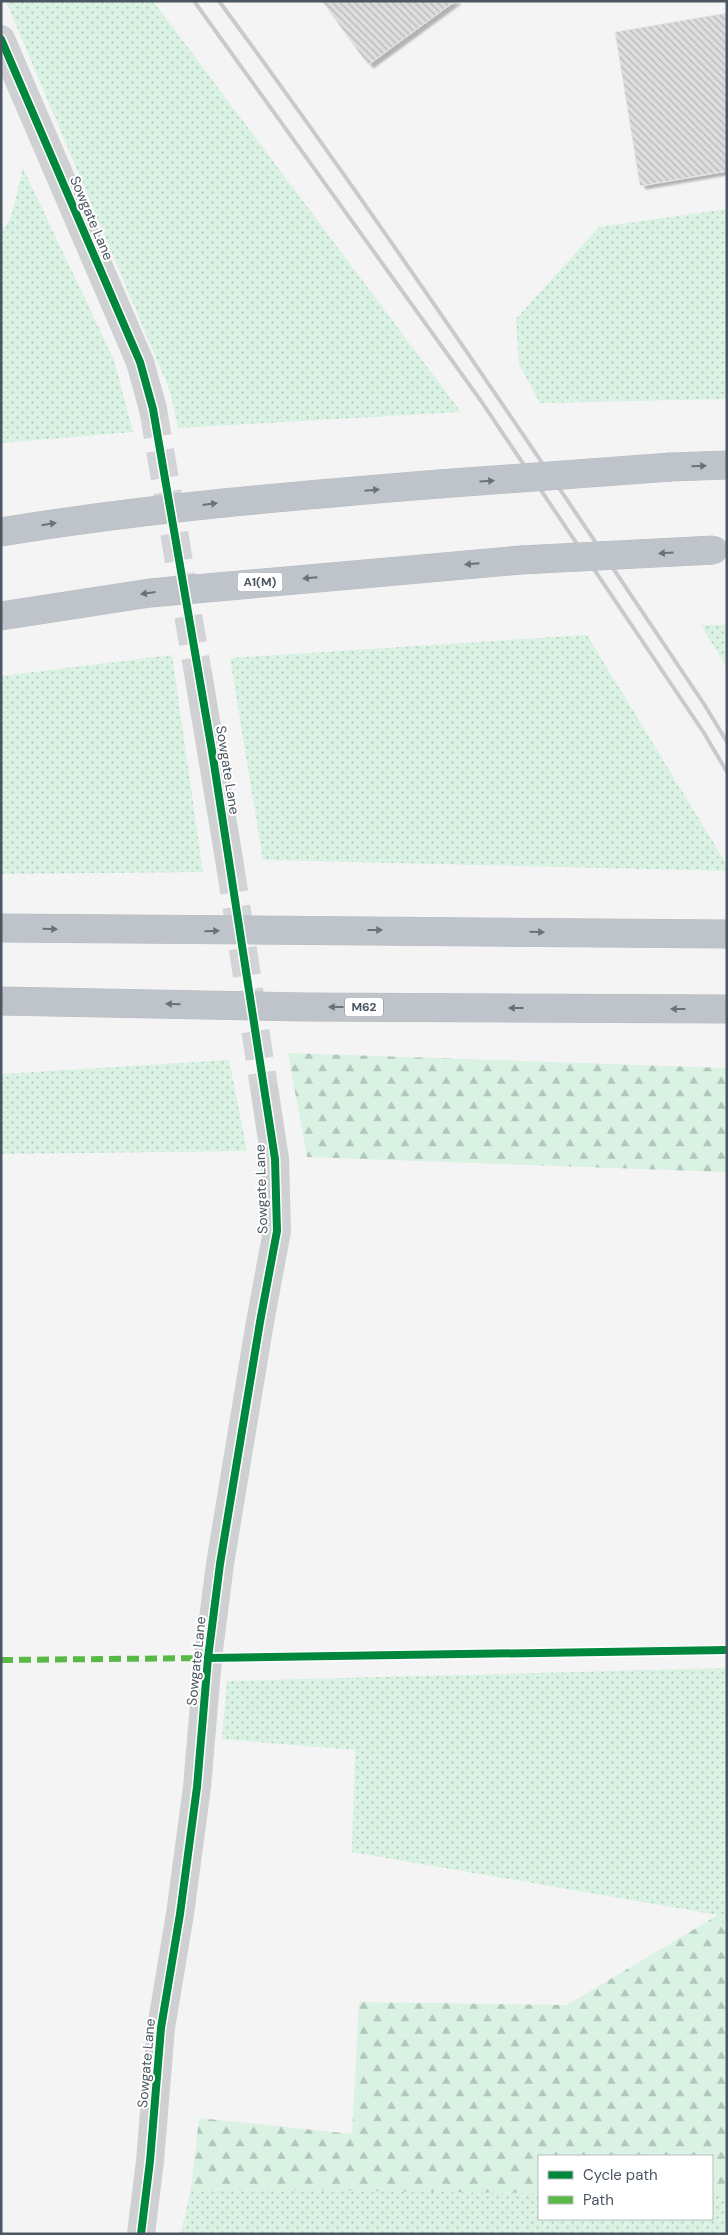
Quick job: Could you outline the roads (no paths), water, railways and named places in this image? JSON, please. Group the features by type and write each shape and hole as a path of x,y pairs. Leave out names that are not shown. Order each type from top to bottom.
{"highway":[{"path":"1,532 89,518 226,502 439,484 671,467 727,465"},
{"name":"A1(M)","path":"1,616 150,592 521,560 721,550"},
{"path":"1,928 718,934"},
{"name":"M62","path":"1,1001 315,1007 727,1009"}],"street":[{"name":"Sowgate Lane","path":"1,39 140,362 153,409"},
{"name":"Sowgate Lane","path":"199,679 230,865"},
{"name":"Sowgate Lane","path":"141,2234 150,2160 161,2028 180,1914 196,1796 208,1658 220,1564 277,1231 275,1158 265,1094"}],"tunnel":[{"path":"153,409 199,679"},
{"path":"230,865 265,1094"}],"railway":[{"path":"194,1 481,401 704,733 727,772"},
{"path":"219,1 344,175 466,350 704,704 727,742"}]}
